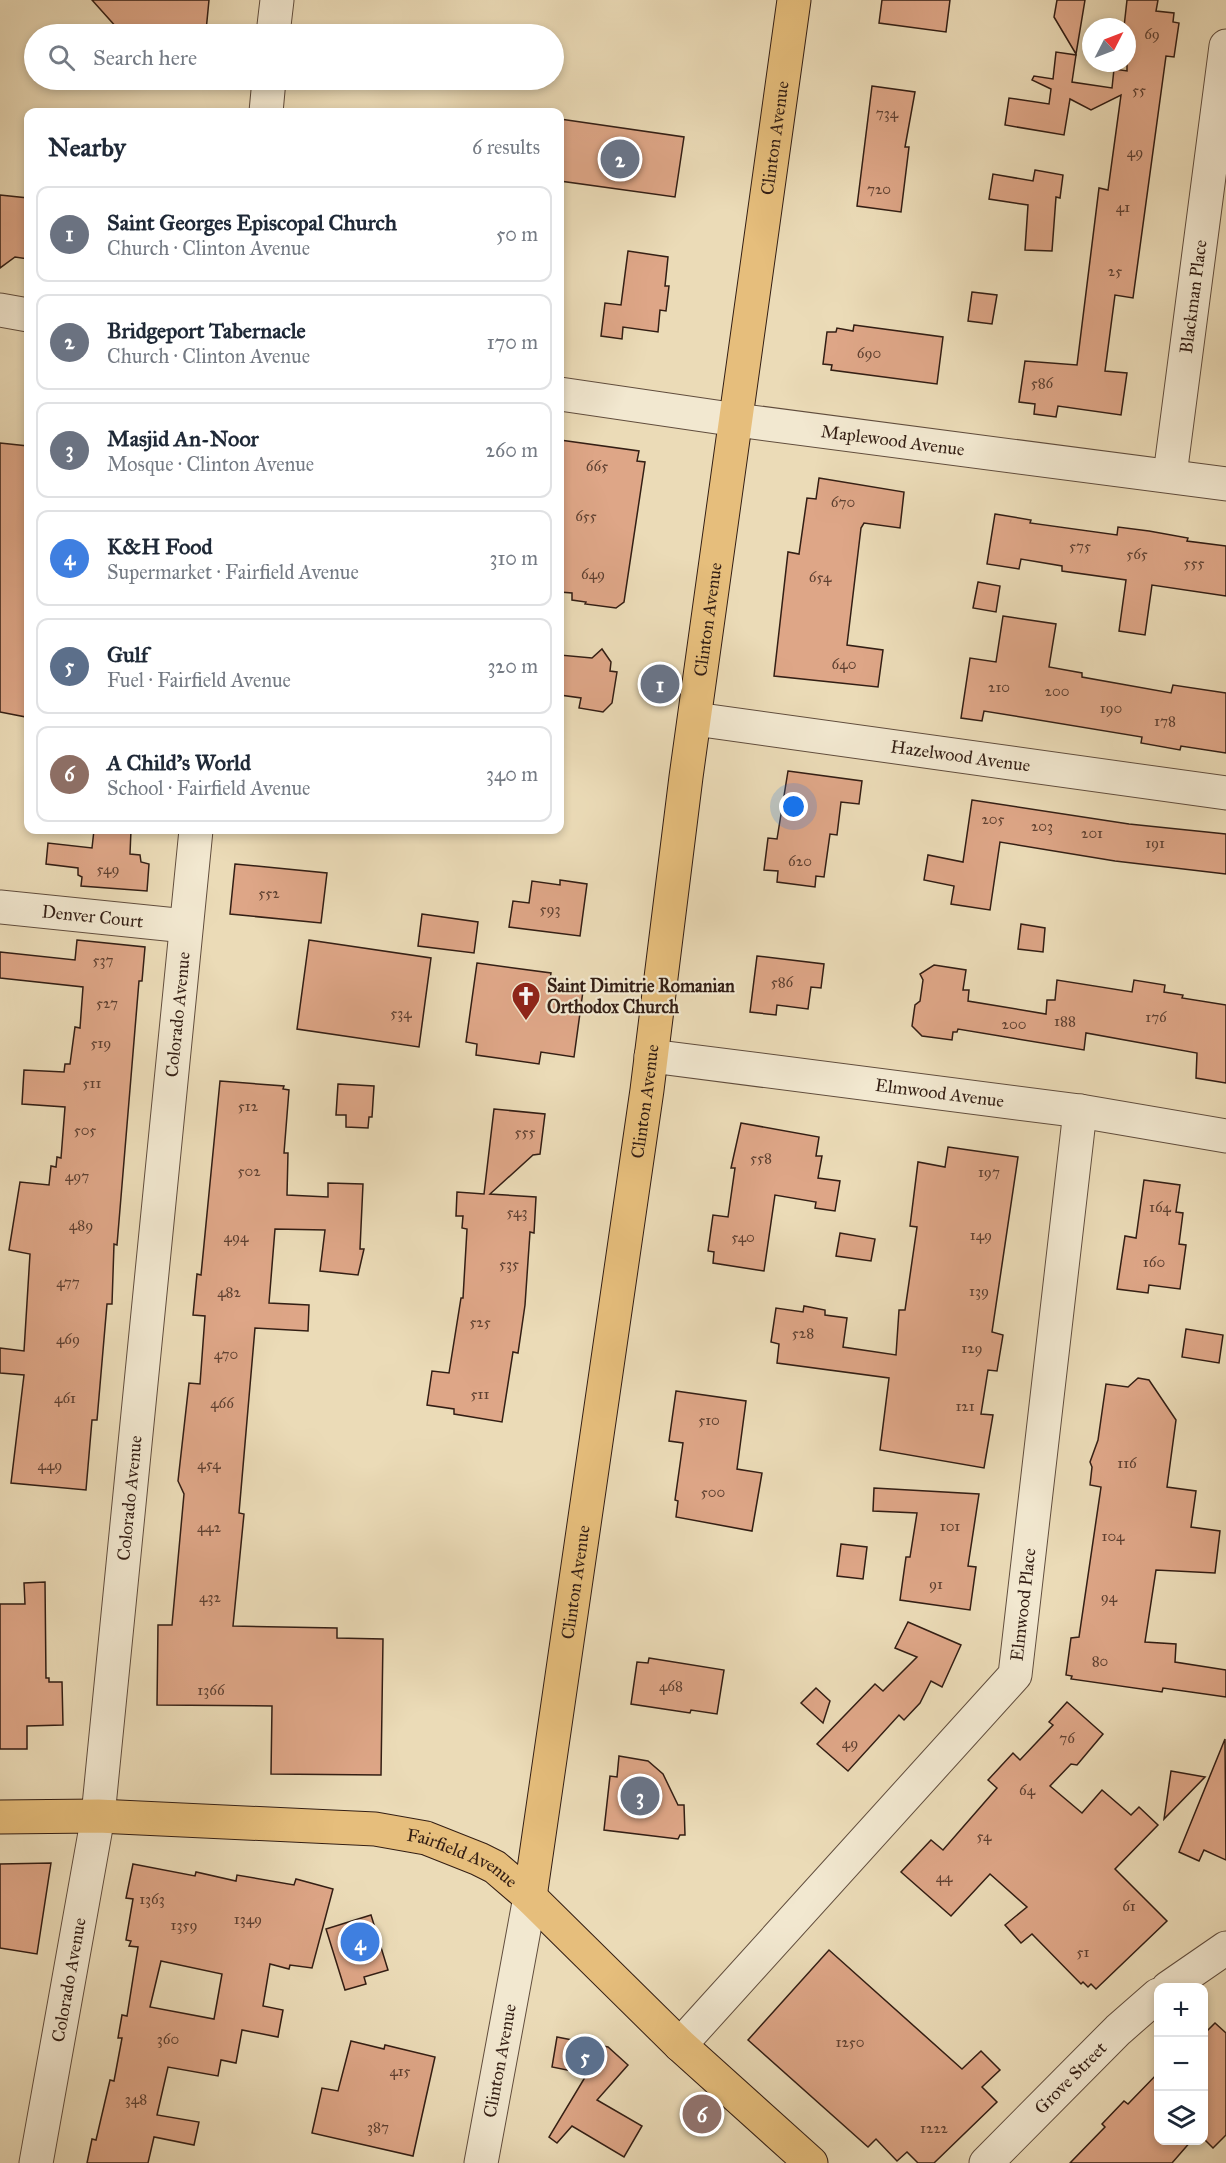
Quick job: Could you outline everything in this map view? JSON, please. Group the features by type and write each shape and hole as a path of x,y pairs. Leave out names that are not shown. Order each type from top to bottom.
{"main road":[{"name":"Clinton Avenue","path":"530,1897 651,1056 695,719 795,0"},
{"name":"Fairfield Avenue","path":"0,1817 98,1816 375,1829 426,1838 495,1867 530,1897 680,2045 811,2163"}],"street":[{"path":"274,24 277,0"},
{"name":"Blackman Place","path":"1170,475 1226,46"},
{"path":"266,108 268,90"},
{"path":"0,310 24,314"},
{"name":"Maplewood Avenue","path":"564,395 737,420 1226,484"},
{"name":"Hazelwood Avenue","path":"695,719 1226,793"},
{"name":"Colorado Avenue","path":"36,2163 98,1816 196,834"},
{"name":"Denver Court","path":"0,907 186,926"},
{"name":"Elmwood Avenue","path":"651,1056 1080,1111 1226,1136"},
{"name":"Elmwood Place","path":"680,2045 1015,1675 1080,1111"},
{"name":"Clinton Avenue","path":"481,2163 530,1897"},
{"path":"1175,1983 1226,1948"},
{"name":"Grove Street","path":"986,2163 1118,2030 1154,1998"}],"building":[{"path":"92,0 209,0 207,24 114,24"},
{"path":"882,0 950,0 946,32 879,23"},
{"path":"1057,0 1085,0 1076,54 1054,17"},
{"path":"1127,0 1158,0 1156,11 1174,13 1173,22 1179,23 1174,57 1166,56 1133,298 1115,295 1105,371 1127,373 1121,415 1058,406 1056,417 1034,414 1035,404 1019,402 1025,361 1077,365 1099,188 1108,190 1121,95 1091,110 1070,99 1064,135 1005,125 1009,98 1049,104 1051,89 1032,80 1034,76 1053,79 1056,52 1076,55 1072,82 1112,88 1114,72 1136,72 1136,18 1125,18"},
{"path":"872,86 915,92 905,147 909,147 901,212 857,206"},
{"path":"564,120 684,137 675,197 564,182"},
{"path":"1035,170 1063,175 1060,198 1056,197 1052,251 1025,250 1028,205 989,199 993,174 1033,181"},
{"path":"0,195 24,198 24,258 15,257 0,268"},
{"path":"628,251 668,257 665,286 669,286 666,311 660,310 658,332 623,327 622,339 601,336 605,303 621,305"},
{"path":"972,292 997,295 992,324 968,321"},
{"path":"854,325 943,337 937,384 831,370 832,365 823,364 827,332 836,332 837,328 853,331"},
{"path":"564,441 639,451 637,461 645,462 624,602 616,608 585,604 586,602 572,600 572,593 564,592"},
{"path":"0,443 24,446 24,717 0,712"},
{"path":"819,478 904,492 900,528 864,523 861,528 847,645 883,650 878,687 774,676 788,552 799,554 807,498 816,499"},
{"path":"995,514 1031,520 1030,523 1117,535 1118,527 1149,531 1188,538 1187,541 1226,546 1226,596 1152,585 1145,635 1119,631 1126,580 1062,571 1062,566 1021,559 1019,569 987,564"},
{"path":"978,582 1000,586 996,612 973,608"},
{"path":"1003,616 1056,624 1049,667 1082,673 1082,677 1171,693 1173,685 1226,693 1226,753 1181,746 1180,750 1141,743 1142,737 984,711 982,721 961,718 970,658 996,662"},
{"path":"602,649 611,662 610,671 617,672 612,703 603,712 579,708 581,698 564,696 564,655 592,658"},
{"path":"788,771 862,781 859,804 841,802 837,835 830,834 824,877 816,876 815,887 777,882 778,871 764,870 768,838 777,839"},
{"path":"972,800 1129,824 1226,834 1226,874 1115,861 1000,842 990,910 951,904 954,886 924,880 928,855 963,862"},
{"path":"94,834 131,834 130,854 140,855 141,862 149,864 147,891 81,886 82,877 78,875 78,868 46,864 48,843 92,848"},
{"path":"235,864 327,873 321,923 230,914"},
{"path":"560,880 587,884 580,936 509,927 513,901 529,903 532,881 560,885"},
{"path":"422,914 478,922 474,953 418,946"},
{"path":"1021,924 1045,928 1043,952 1018,949"},
{"path":"77,940 145,947 142,981 139,981 117,1245 114,1244 112,1304 107,1304 97,1420 92,1420 86,1490 11,1483 24,1375 0,1373 0,1348 24,1351 30,1254 9,1250 20,1182 49,1185 51,1166 56,1167 57,1157 61,1158 65,1107 22,1104 24,1070 64,1072 65,1064 70,1064 75,1027 80,1028 83,987 0,978 0,952 75,960"},
{"path":"309,940 431,958 419,1047 297,1029"},
{"path":"757,956 824,964 821,988 811,987 808,1009 777,1005 776,1015 750,1012"},
{"path":"477,963 551,973 549,986 583,991 574,1057 541,1052 539,1064 476,1055 477,1044 466,1042"},
{"path":"934,965 966,970 963,990 969,990 968,1001 1046,1014 1047,1000 1055,1000 1057,980 1132,992 1134,980 1165,985 1164,992 1183,995 1182,998 1226,1005 1226,1083 1196,1078 1197,1053 1086,1033 1084,1050 958,1029 957,1032 953,1032 952,1040 922,1036 912,1026 915,1005 920,1001 923,980 920,974"},
{"path":"220,1081 284,1086 283,1089 289,1090 284,1153 288,1153 287,1195 328,1197 328,1183 363,1184 360,1249 364,1249 358,1275 320,1271 325,1230 275,1229 269,1303 309,1305 308,1331 255,1328 239,1513 244,1514 233,1626 337,1628 337,1638 383,1639 381,1775 271,1774 272,1706 157,1705 158,1625 172,1625 184,1494 178,1481 189,1383 200,1384 205,1316 193,1315 197,1274 201,1275"},
{"path":"338,1084 374,1086 372,1117 369,1117 368,1128 346,1127 346,1115 336,1115"},
{"path":"494,1109 545,1114 540,1154 533,1155 490,1194 536,1197 534,1233 530,1232 525,1305 518,1353 513,1352 502,1422 454,1414 454,1409 427,1405 432,1371 449,1373 461,1298 463,1298 467,1229 462,1228 463,1216 456,1216 457,1192 484,1194"},
{"path":"741,1123 819,1137 816,1156 822,1156 818,1178 840,1181 835,1211 815,1208 816,1202 775,1195 764,1271 713,1263 714,1252 708,1251 713,1215 728,1217 735,1168 731,1168"},
{"path":"948,1147 1018,1157 992,1332 1003,1335 997,1371 988,1370 981,1414 993,1415 984,1468 880,1450 889,1378 777,1363 779,1344 771,1342 776,1308 803,1312 804,1306 825,1310 825,1315 847,1318 843,1347 896,1355 899,1310 905,1310 917,1227 910,1226 918,1162 945,1167"},
{"path":"1144,1180 1180,1185 1176,1212 1183,1213 1179,1244 1186,1245 1180,1289 1149,1285 1148,1293 1117,1289 1125,1236 1136,1238"},
{"path":"840,1233 875,1239 871,1261 836,1256"},
{"path":"1186,1329 1223,1335 1219,1363 1182,1357"},
{"path":"1138,1378 1149,1380 1176,1420 1167,1487 1196,1491 1191,1527 1220,1531 1215,1573 1156,1570 1145,1642 1176,1644 1175,1662 1226,1670 1226,1697 1163,1688 1162,1692 1071,1679 1072,1676 1066,1675 1071,1638 1079,1637 1101,1487 1090,1485 1092,1467 1090,1462 1098,1440 1106,1384 1128,1387"},
{"path":"676,1391 746,1401 737,1469 762,1473 752,1531 676,1517 678,1501 675,1500 683,1443 669,1441"},
{"path":"874,1488 979,1494 968,1566 976,1567 970,1610 900,1600 906,1557 910,1557 917,1513 873,1511"},
{"path":"841,1544 867,1547 863,1579 837,1576"},
{"path":"45,1582 46,1678 49,1678 49,1682 62,1682 63,1725 27,1726 27,1749 0,1749 0,1604 25,1604 24,1583"},
{"path":"908,1622 961,1645 942,1687 931,1681 920,1703 904,1720 899,1715 848,1771 817,1744 875,1684 883,1691 917,1657 895,1648"},
{"path":"649,1658 724,1670 717,1714 691,1710 690,1713 631,1704 637,1662 648,1663"},
{"path":"816,1688 830,1701 823,1723 801,1703"},
{"path":"1067,1702 1103,1734 1077,1765 1071,1764 1050,1786 1082,1813 1102,1790 1131,1815 1139,1807 1158,1825 1115,1869 1167,1921 1096,1989 1091,1984 1088,1987 1083,1982 1081,1984 1032,1934 1021,1943 1005,1925 1027,1907 990,1874 951,1916 901,1872 931,1840 943,1850 997,1788 988,1780 1013,1753 1020,1760 1053,1725 1049,1722"},
{"path":"1225,1739 1226,1860 1204,1850 1199,1861 1179,1852"},
{"path":"619,1756 648,1761 663,1774 678,1805 684,1805 685,1835 680,1835 678,1839 604,1830 610,1776 617,1777"},
{"path":"1171,1771 1205,1777 1164,1819"},
{"path":"51,1863 37,1954 0,1948 0,1864"},
{"path":"133,1864 195,1876 196,1872 236,1881 237,1875 294,1885 296,1879 333,1889 312,1968 290,1965 289,1969 270,1964 263,2006 283,2010 278,2037 242,2030 236,2063 221,2060 218,2076 168,2067 157,2115 199,2122 194,2145 154,2137 148,2163 87,2163 92,2139 96,2140 110,2080 114,2081 122,2038 118,2038 122,2015 127,2016 138,1947 129,1946 131,1941 126,1940 133,1899 126,1898","holes":["161,1961 222,1974 214,2019 150,2007"]},
{"path":"371,1915 388,1970 364,1977 366,1984 345,1990 326,1929"},
{"path":"829,1950 962,2069 981,2051 1000,2070 982,2087 997,2102 934,2163 918,2163 907,2152 897,2161 876,2139 868,2147 748,2040"},
{"path":"1215,2023 1226,2033 1226,2135 1213,2148 1208,2143 1208,2030"},
{"path":"557,2037 608,2047 628,2065 597,2100 642,2126 624,2157 572,2126 557,2143 549,2137 587,2074 552,2067"},
{"path":"351,2041 384,2049 385,2045 435,2057 413,2156 312,2133 322,2088 338,2091"},
{"path":"1154,2077 1154,2145 1188,2145 1172,2163 1070,2163 1105,2127 1102,2124 1124,2101 1128,2104"}],"place":[{"name":"Bridgeport Tabernacle","path":"620,159"},
{"name":"Saint Georges Episcopal Church","path":"660,684"},
{"name":"Saint Dimitrie Romanian Orthodox Church","path":"526,1022"},
{"name":"Masjid An-Noor","path":"640,1796"},
{"name":"K&H Food","path":"360,1942"},
{"name":"Gulf","path":"585,2056"},
{"name":"A Child's World","path":"702,2114"}]}
